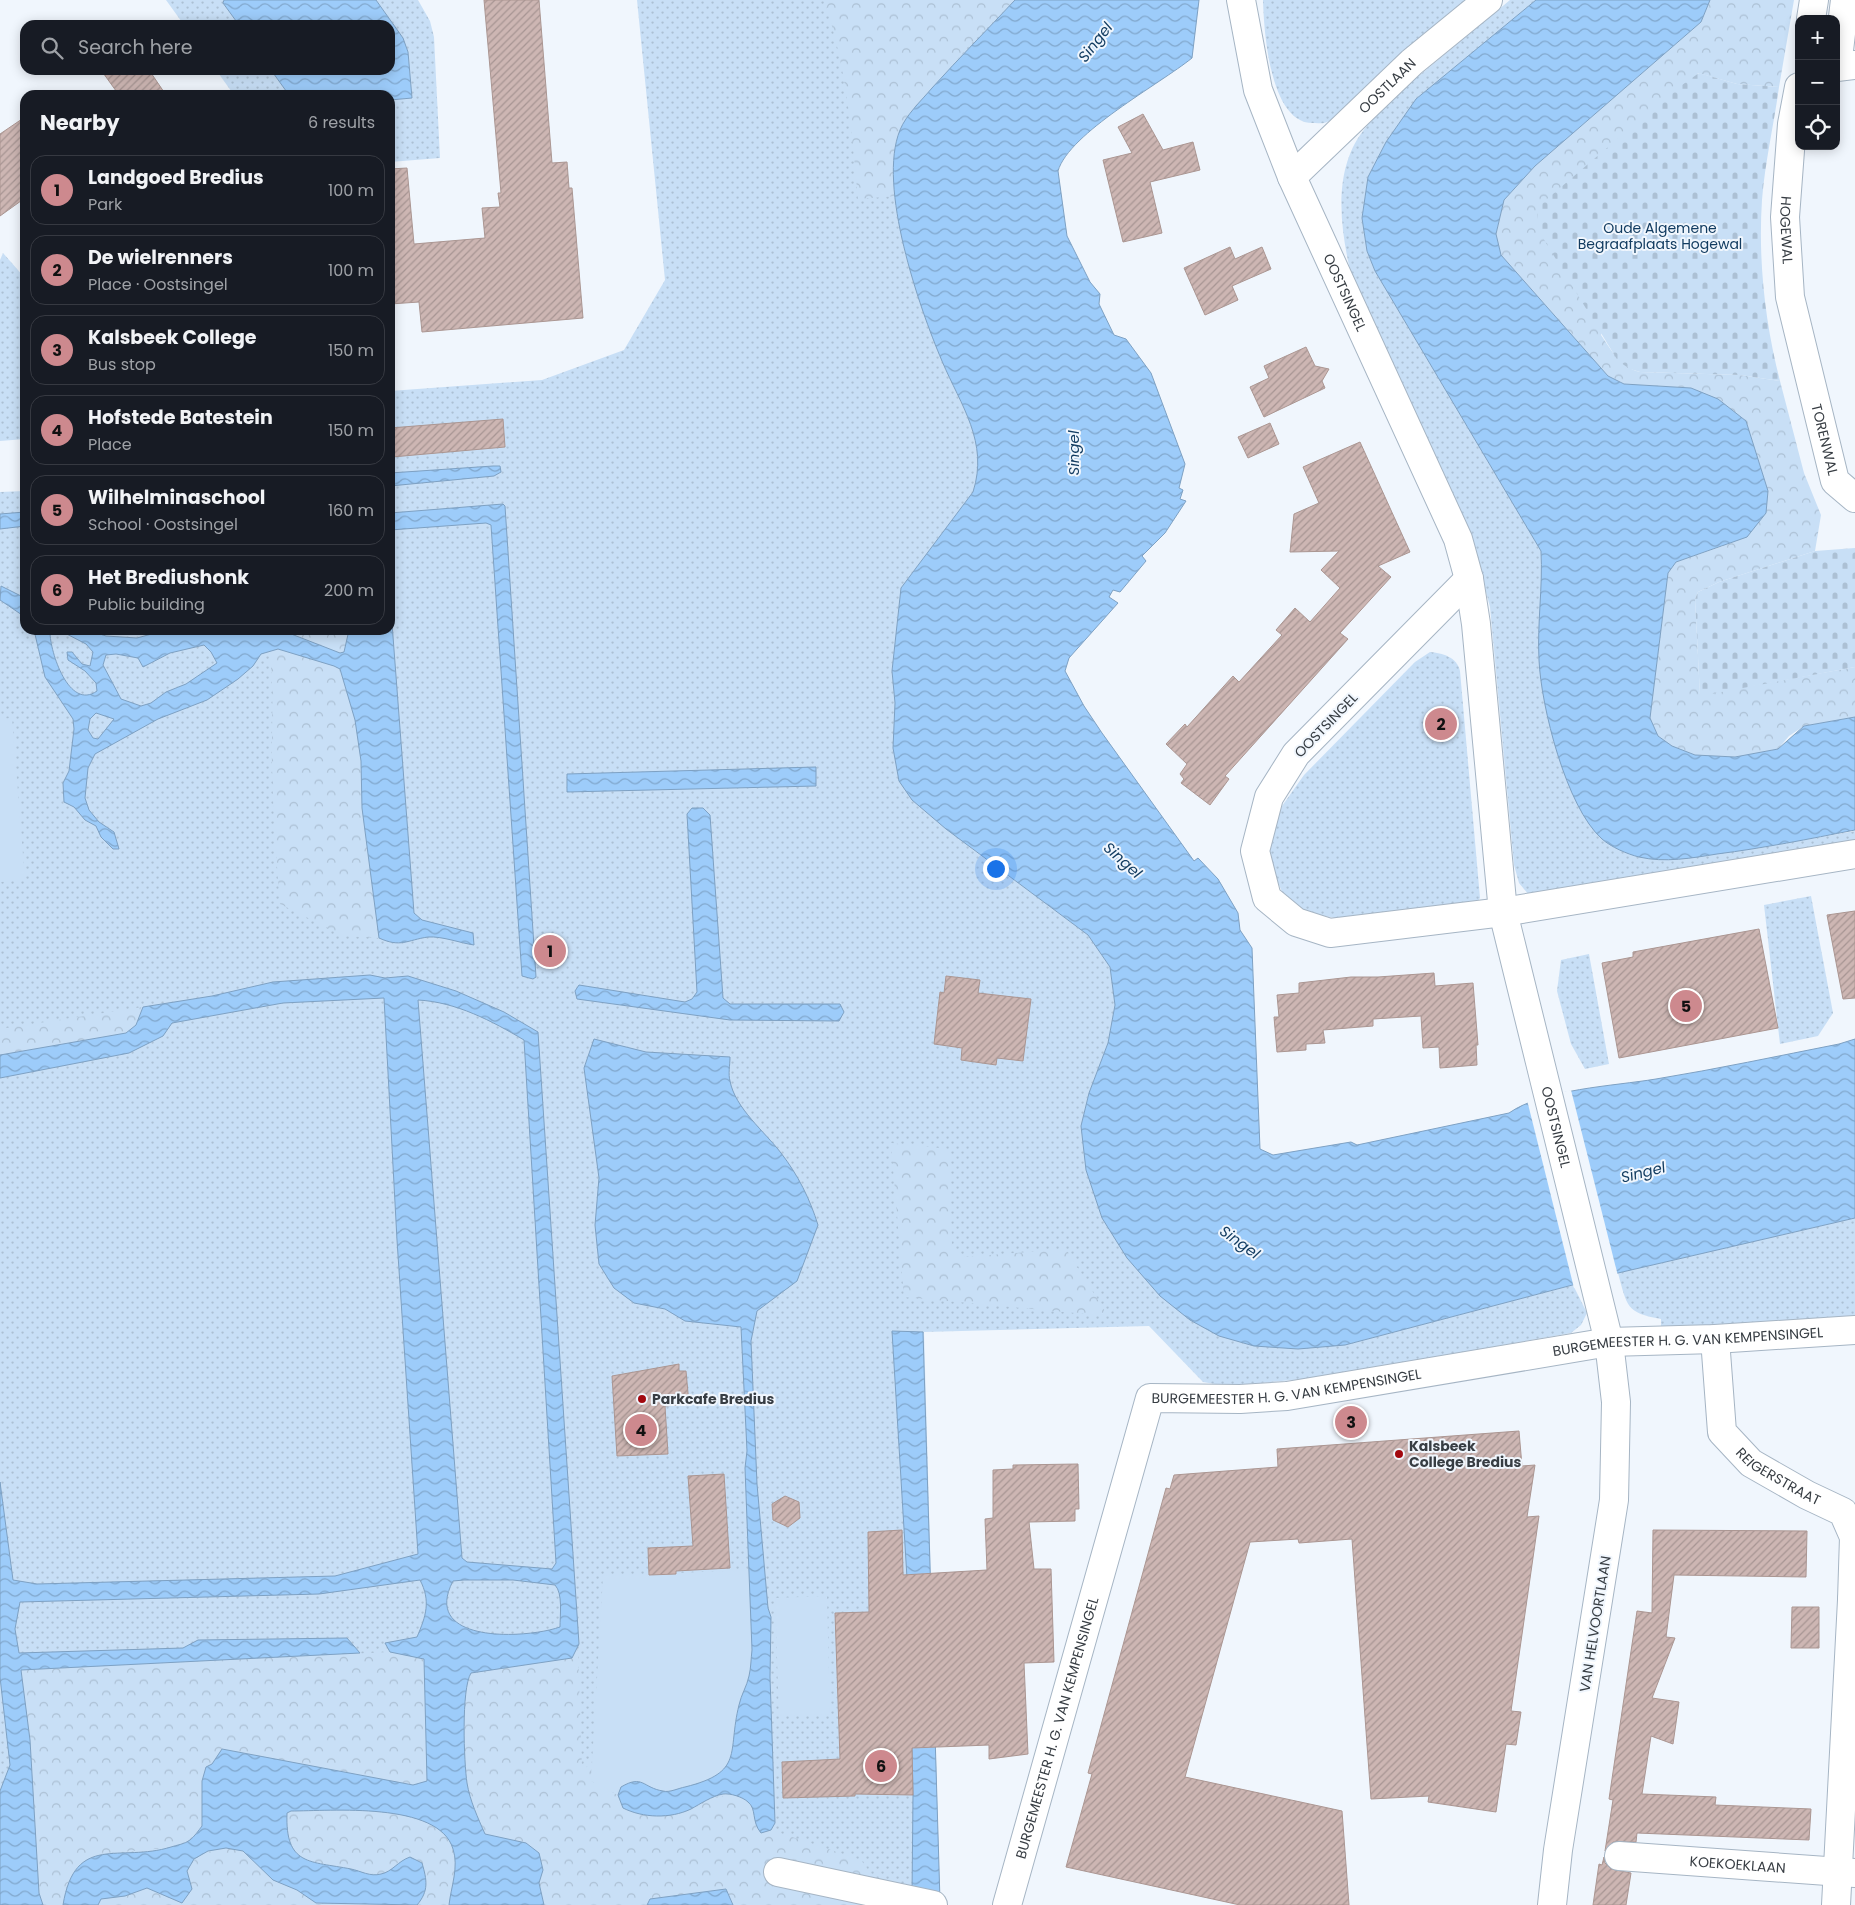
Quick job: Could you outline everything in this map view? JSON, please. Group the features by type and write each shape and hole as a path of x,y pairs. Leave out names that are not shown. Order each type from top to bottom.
{"street":[{"name":"OOSTSINGEL","path":"1241,0 1258,90 1292,177 1458,539 1476,624 1503,912 1609,1342"},
{"name":"OOSTLAAN","path":"1292,177 1412,62 1488,0"},
{"path":"1812,15 1814,0"},
{"path":"1845,0 1837,66 1855,65"},
{"name":"HOGEWAL","path":"1796,105 1792,124 1785,217 1790,296 1808,372"},
{"name":"TORENWAL","path":"1808,372 1835,481 1855,498"},
{"name":"OOSTSINGEL","path":"1468,579 1296,754 1269,798 1255,851 1267,898 1296,922 1330,933 1503,912 1855,854"},
{"name":"BURGEMEESTER H. G. VAN KEMPENSINGEL","path":"1007,1905 1150,1398 1240,1399 1287,1396 1609,1342 1715,1339 1855,1330"},
{"name":"REIGERSTRAAT","path":"1715,1339 1722,1432 1751,1463 1807,1496 1843,1512 1854,1537 1847,1873 1836,1905"},
{"name":"VAN HELVOORTLAAN","path":"1552,1905 1558,1850 1606,1564 1614,1500 1616,1402 1609,1342"},
{"name":"KOEKOEKLAAN","path":"1619,1856 1847,1873"},
{"path":"778,1872 932,1905"}],"green space":[{"path":"166,0 224,0 223,3 235,20 180,20"},
{"path":"376,0 418,0 430,21 434,37 440,158 395,162 395,100 412,98 408,52 403,38 395,27 395,20 390,20"},
{"path":"637,0 1015,0 994,22 894,156 896,208 906,257 942,360 970,422 978,449 978,476 973,492 901,588 892,671 895,703 972,849 1088,935 1110,967 1115,1005 1108,1043 1089,1093 1081,1126 1345,1345 1573,1285 1587,1313 1581,1325 1571,1333 1316,1378 1226,1386 1203,1382 1149,1326 924,1332 940,1901 733,1905 726,1889 650,1899 647,1905 0,1905 0,492 20,491 20,635 395,635 395,391 542,380 624,350 665,280"},
{"path":"824,0 1015,0 967,48 915,108 900,130 894,156 896,196 858,199 843,74 832,24"},
{"path":"1263,0 1474,0 1346,109 1325,123 1315,123 1300,120 1288,110 1279,94 1272,75 1268,54"},
{"path":"1510,0 1536,0 1416,99 1386,142 1368,177 1362,218 1367,251 1375,271 1541,551 1542,584 1539,661 1755,849 1855,831 1855,847 1529,895 1519,883 1514,865 1490,607 1474,547 1350,270 1342,217 1343,181 1347,163 1353,146 1363,131 1384,106 1400,91"},
{"path":"1710,0 1794,0 1779,87 1737,84 1698,73 1601,335 1622,362 1633,370 1640,372 1740,375 1780,381 1804,473 1821,515 1815,551 1719,582 1698,592 1695,599 1700,695 1855,667 1855,717 1804,726 1789,736 1778,749 1735,757 1695,755 1672,746 1658,736 1650,718 1668,573 1676,562 1723,546 1691,388 1624,384 1608,376 1501,255 1496,235 1504,200 1535,166 1701,22"},
{"name":"Oude Algemene Begraafplaats Hogewal","path":"1699,73 1737,84 1779,87 1763,186 1761,245 1770,337 1780,381 1740,375 1640,372 1630,369 1618,361 1540,233 1537,213 1540,205 1675,90"},
{"path":"220,75 275,75 285,90 230,90"},
{"path":"3,253 20,272 20,439 0,441 0,260"},
{"path":"1855,548 1855,667 1700,696 1695,599 1698,592 1719,582 1815,551"},
{"path":"294,635 348,635 344,652 340,653"},
{"path":"278,648 340,669 355,720 361,761 362,809 379,938 344,936 280,904 273,800 272,694 269,650"},
{"path":"1430,652 1439,653 1452,659 1456,662 1460,671 1480,898 1472,910 1335,918 1301,911 1286,900 1270,866 1269,840 1282,806 1304,775 1415,662"},
{"path":"12,718 25,880 0,882 0,719"},
{"path":"1811,896 1833,1013 1818,1036 1780,1044 1764,905"},
{"path":"1589,954 1609,1064 1585,1069 1571,1044 1557,991 1561,960"},
{"path":"143,1007 136,1025 126,1033 0,1055 0,1029"},
{"path":"891,1143 949,1149 952,1248 956,1255 965,1257 1066,1249 1108,1316 904,1297"},
{"path":"1855,1218 1855,1316 1661,1328 1661,1319 1641,1314 1634,1311 1630,1306 1626,1300 1618,1273"},
{"path":"749,1570 753,1651 749,1677 739,1705 733,1749 725,1768 717,1776 707,1781 672,1791 656,1789 643,1783 634,1782 621,1787 618,1795 591,1781 603,1576"},
{"path":"827,1596 830,1714 779,1716 775,1598"},
{"path":"578,1649 582,1771 592,1762 591,1781 618,1795 620,1803 667,1809 690,1809 726,1795 740,1797 751,1805 756,1824 761,1833 771,1830 861,1860 894,1905 733,1905 726,1889 650,1899 647,1905 544,1905 539,1883 543,1870 539,1853 526,1843 485,1834 474,1809 468,1790 466,1774 464,1727 466,1694 471,1673 572,1658"},
{"path":"390,1652 424,1659 427,1781 413,1785 222,1749 202,1781 202,1826 189,1841 166,1848 98,1854 66,1885 63,1905 43,1905 39,1893 30,1740 21,1670"},
{"path":"356,1810 381,1812 406,1816 427,1823 444,1834 455,1856 455,1870 449,1905 417,1905 425,1896 400,1860 387,1872 377,1874 326,1865 300,1857 293,1848 288,1831 287,1813 291,1811"},
{"path":"226,1848 243,1851 273,1880 297,1890 316,1903 324,1905 98,1905 101,1899 125,1896 147,1888 157,1891 174,1901 192,1889 187,1871 194,1860 208,1852"}],"water":[{"path":"224,0 376,0 390,20 235,20 223,3"},
{"name":"Singel","path":"1015,0 1199,0 1192,58 1097,125 1066,156 1058,171 1067,236 1090,282 1100,294 1099,304 1114,335 1126,339 1151,373 1185,464 1179,488 1183,490 1180,499 1186,501 1165,533 1142,556 1146,561 1120,592 1113,590 1109,597 1118,603 1069,658 1065,671 1084,706 1102,733 1194,861 1198,858 1218,879 1238,913 1240,930 1252,948 1260,1149 1273,1155 1351,1142 1357,1145 1509,1113 1523,1105 1559,1094 1702,1071 1839,1044 1855,1039 1855,1218 1618,1273 1345,1345 1298,1349 1254,1346 1219,1336 1190,1320 1160,1296 1127,1258 1102,1218 1086,1170 1081,1126 1089,1093 1108,1043 1115,1005 1110,967 1088,935 946,829 912,800 899,781 893,748 895,703 892,671 901,588 973,492 978,457 971,425 942,361 913,279 897,213 894,154 900,130 910,114 942,77"},
{"path":"1536,0 1710,0 1701,22 1535,166 1504,200 1496,234 1501,255 1608,376 1624,384 1691,388 1718,399 1746,421 1768,491 1766,513 1747,537 1676,562 1668,573 1650,718 1658,736 1672,746 1695,755 1735,757 1778,749 1804,726 1855,717 1855,830 1698,857 1669,860 1649,859 1624,852 1602,839 1589,824 1577,804 1567,780 1550,728 1541,680 1539,619 1541,551 1375,271 1367,251 1362,218 1368,177 1386,142 1416,99"},
{"path":"395,27 403,38 408,52 412,98 395,100 395,90 285,90 275,75 395,75"},
{"path":"493,466 500,466 501,472 494,476 395,486 395,473"},
{"path":"503,504 505,506 536,977 533,979 522,976 491,525 486,523 395,530 395,513"},
{"path":"20,512 20,527 0,529 0,514"},
{"path":"1,586 20,596 20,614 0,600"},
{"path":"35,635 50,635 57,665 63,676 78,693 87,695 97,691 96,683 85,671 68,660 67,652 72,652 82,664 90,666 93,652 86,644 69,635 103,635 137,638 148,635 294,635 340,653 344,652 348,635 393,635 414,913 422,920 473,933 474,945 433,937 399,943 379,938 362,808 361,761 355,720 340,669 334,666 278,649 261,654 253,666 238,679 207,700 158,719 95,754 88,768 85,798 89,810 99,822 114,832 119,849 113,849 101,837 96,826 85,820 74,807 64,802 63,783 69,771 74,729 73,719 45,677","holes":["204,645 211,652 217,663 186,684 166,692 151,703 141,706 121,699 103,665 106,655 116,654 138,658 143,667 170,653","96,713 114,719 98,739 93,738 88,730 90,719"]},
{"path":"816,767 816,786 567,792 567,774"},
{"path":"692,808 703,808 710,815 723,998 730,1004 840,1004 844,1012 839,1021 730,1020 577,999 575,991 579,985 685,1002 692,999 697,992 687,814"},
{"path":"370,975 385,978 408,976 456,991 504,1012 538,1032 579,1644 572,1658 471,1673 466,1694 464,1726 468,1790 485,1834 526,1843 539,1853 543,1870 539,1883 544,1905 449,1905 454,1877 455,1856 444,1834 427,1823 406,1816 356,1810 331,1810 291,1811 287,1813 287,1830 290,1843 296,1852 312,1862 373,1875 385,1873 410,1857 422,1863 425,1875 424,1895 417,1905 316,1903 297,1890 273,1880 243,1851 226,1848 208,1851 194,1859 187,1871 192,1889 182,1903 147,1888 125,1896 101,1899 98,1905 63,1905 69,1882 78,1867 89,1859 102,1855 152,1851 181,1844 192,1839 202,1826 202,1781 206,1767 212,1764 222,1749 413,1785 427,1781 424,1659 390,1652 385,1643 417,1637 426,1608 425,1595 420,1580 319,1594 20,1602 15,1629 19,1653 183,1648 198,1640 347,1638 360,1653 21,1670 30,1740 39,1893 43,1905 0,1905 0,1791 10,1765 0,1677 0,1482 13,1580 37,1584 335,1576 418,1554 397,1240 384,998 283,1003 172,1023 163,1036 129,1053 0,1078 0,1055 126,1033 136,1025 143,1007 212,996 273,982","holes":["418,1000 446,1004 460,1009 499,1026 524,1040 556,1563 552,1569 467,1562 462,1558","513,1580 555,1585 560,1599 560,1627 524,1634 503,1634 481,1632 463,1626 451,1616 447,1602 453,1581"]},
{"path":"594,1039 646,1052 730,1057 729,1078 738,1101 793,1170 807,1197 818,1225 797,1281 757,1311 751,1341 757,1484 768,1608 771,1617 770,1677 775,1823 771,1830 761,1833 756,1824 751,1805 743,1798 733,1795 719,1795 683,1812 657,1816 639,1814 623,1808 618,1795 621,1787 634,1782 643,1783 665,1791 704,1781 717,1775 730,1758 739,1705 750,1673 752,1650 745,1468 747,1451 741,1327 685,1321 665,1309 634,1303 614,1288 599,1264 595,1225 599,1178 584,1068"},
{"path":"892,1331 923,1332 940,1901 912,1895 913,1795 909,1611"},
{"path":"726,1889 733,1905 647,1905 650,1899"}],"pier":[{"path":"1571,1090 1618,1276 1574,1288 1527,1100"}],"building":[{"path":"484,0 539,0 552,163 567,162 569,188 572,188 583,318 422,332 419,302 395,304 395,169 407,168 414,244 485,238 482,208 500,207 498,193 501,193"},
{"path":"105,75 152,75 163,90 115,90"},
{"path":"1143,114 1163,150 1193,142 1200,170 1150,182 1162,233 1123,242 1103,160 1132,153 1118,127"},
{"path":"20,120 20,202 0,216 0,134"},
{"path":"1230,247 1235,259 1262,247 1271,269 1232,286 1238,300 1205,315 1184,268"},
{"path":"1306,347 1315,366 1329,369 1322,381 1325,388 1264,417 1250,387 1269,378 1264,366"},
{"path":"503,419 505,447 395,457 395,428"},
{"path":"1270,423 1279,444 1248,458 1238,437"},
{"path":"1360,442 1410,552 1378,566 1391,577 1340,633 1348,639 1225,776 1229,779 1210,805 1181,783 1184,779 1180,774 1187,764 1166,744 1185,724 1187,727 1233,676 1239,682 1282,635 1276,630 1295,608 1310,622 1340,588 1321,570 1339,551 1290,552 1294,514 1319,503 1303,467"},
{"path":"1855,911 1855,998 1843,999 1827,915"},
{"path":"1759,929 1778,1028 1619,1058 1602,963 1633,957 1633,952"},
{"path":"1434,973 1435,986 1473,983 1478,1045 1476,1045 1477,1065 1440,1068 1439,1047 1423,1048 1421,1016 1373,1019 1373,1026 1323,1030 1325,1043 1306,1044 1306,1050 1277,1052 1274,1017 1279,1017 1277,995 1299,993 1299,983 1351,977"},
{"path":"946,976 980,980 978,993 1031,999 1023,1061 997,1058 996,1065 961,1060 962,1048 934,1044 940,992 944,993"},
{"path":"679,1364 679,1371 686,1371 689,1404 665,1406 668,1454 617,1456 612,1376"},
{"path":"1519,1431 1522,1466 1535,1465 1527,1517 1539,1516 1511,1711 1521,1712 1516,1745 1506,1744 1496,1812 1428,1802 1429,1796 1371,1799 1352,1539 1299,1543 1298,1539 1250,1542 1185,1777 1342,1811 1349,1905 1240,1905 1066,1867 1092,1774 1088,1773 1166,1488 1170,1489 1174,1475 1278,1467 1277,1449"},
{"path":"1078,1464 1079,1509 1075,1509 1075,1521 1029,1522 1034,1569 1051,1569 1054,1662 1024,1663 1028,1754 989,1759 989,1745 912,1748 913,1795 855,1794 855,1796 783,1798 782,1762 840,1759 835,1613 869,1612 868,1532 902,1530 903,1575 987,1570 985,1519 993,1518 993,1470 1013,1469 1013,1465"},
{"path":"724,1474 730,1568 676,1571 676,1574 649,1575 648,1548 693,1546 688,1476"},
{"path":"785,1496 799,1502 800,1518 788,1527 773,1520 772,1504"},
{"path":"1653,1530 1807,1531 1806,1577 1674,1575 1666,1637 1675,1638 1652,1698 1679,1702 1673,1744 1651,1736 1642,1794 1716,1797 1715,1805 1811,1809 1809,1840 1637,1833 1636,1842 1613,1842 1605,1851 1613,1800 1609,1799 1637,1611 1652,1613"},
{"path":"1792,1607 1819,1607 1819,1648 1791,1648"},
{"path":"1604,1857 1605,1863 1611,1869 1631,1873 1626,1905 1593,1905 1599,1864 1602,1865"}],"place":[{"name":"De wielrenners","path":"1441,724"},
{"name":"Landgoed Bredius","path":"550,951"},
{"name":"Wilhelminaschool","path":"1686,1006"},
{"name":"Parkcafe Bredius","path":"642,1399"},
{"name":"Kalsbeek College","path":"1351,1422"},
{"name":"Hofstede Batestein","path":"641,1430"},
{"name":"Kalsbeek College Bredius","path":"1399,1454"},
{"name":"Het Brediushonk","path":"881,1766"}]}
